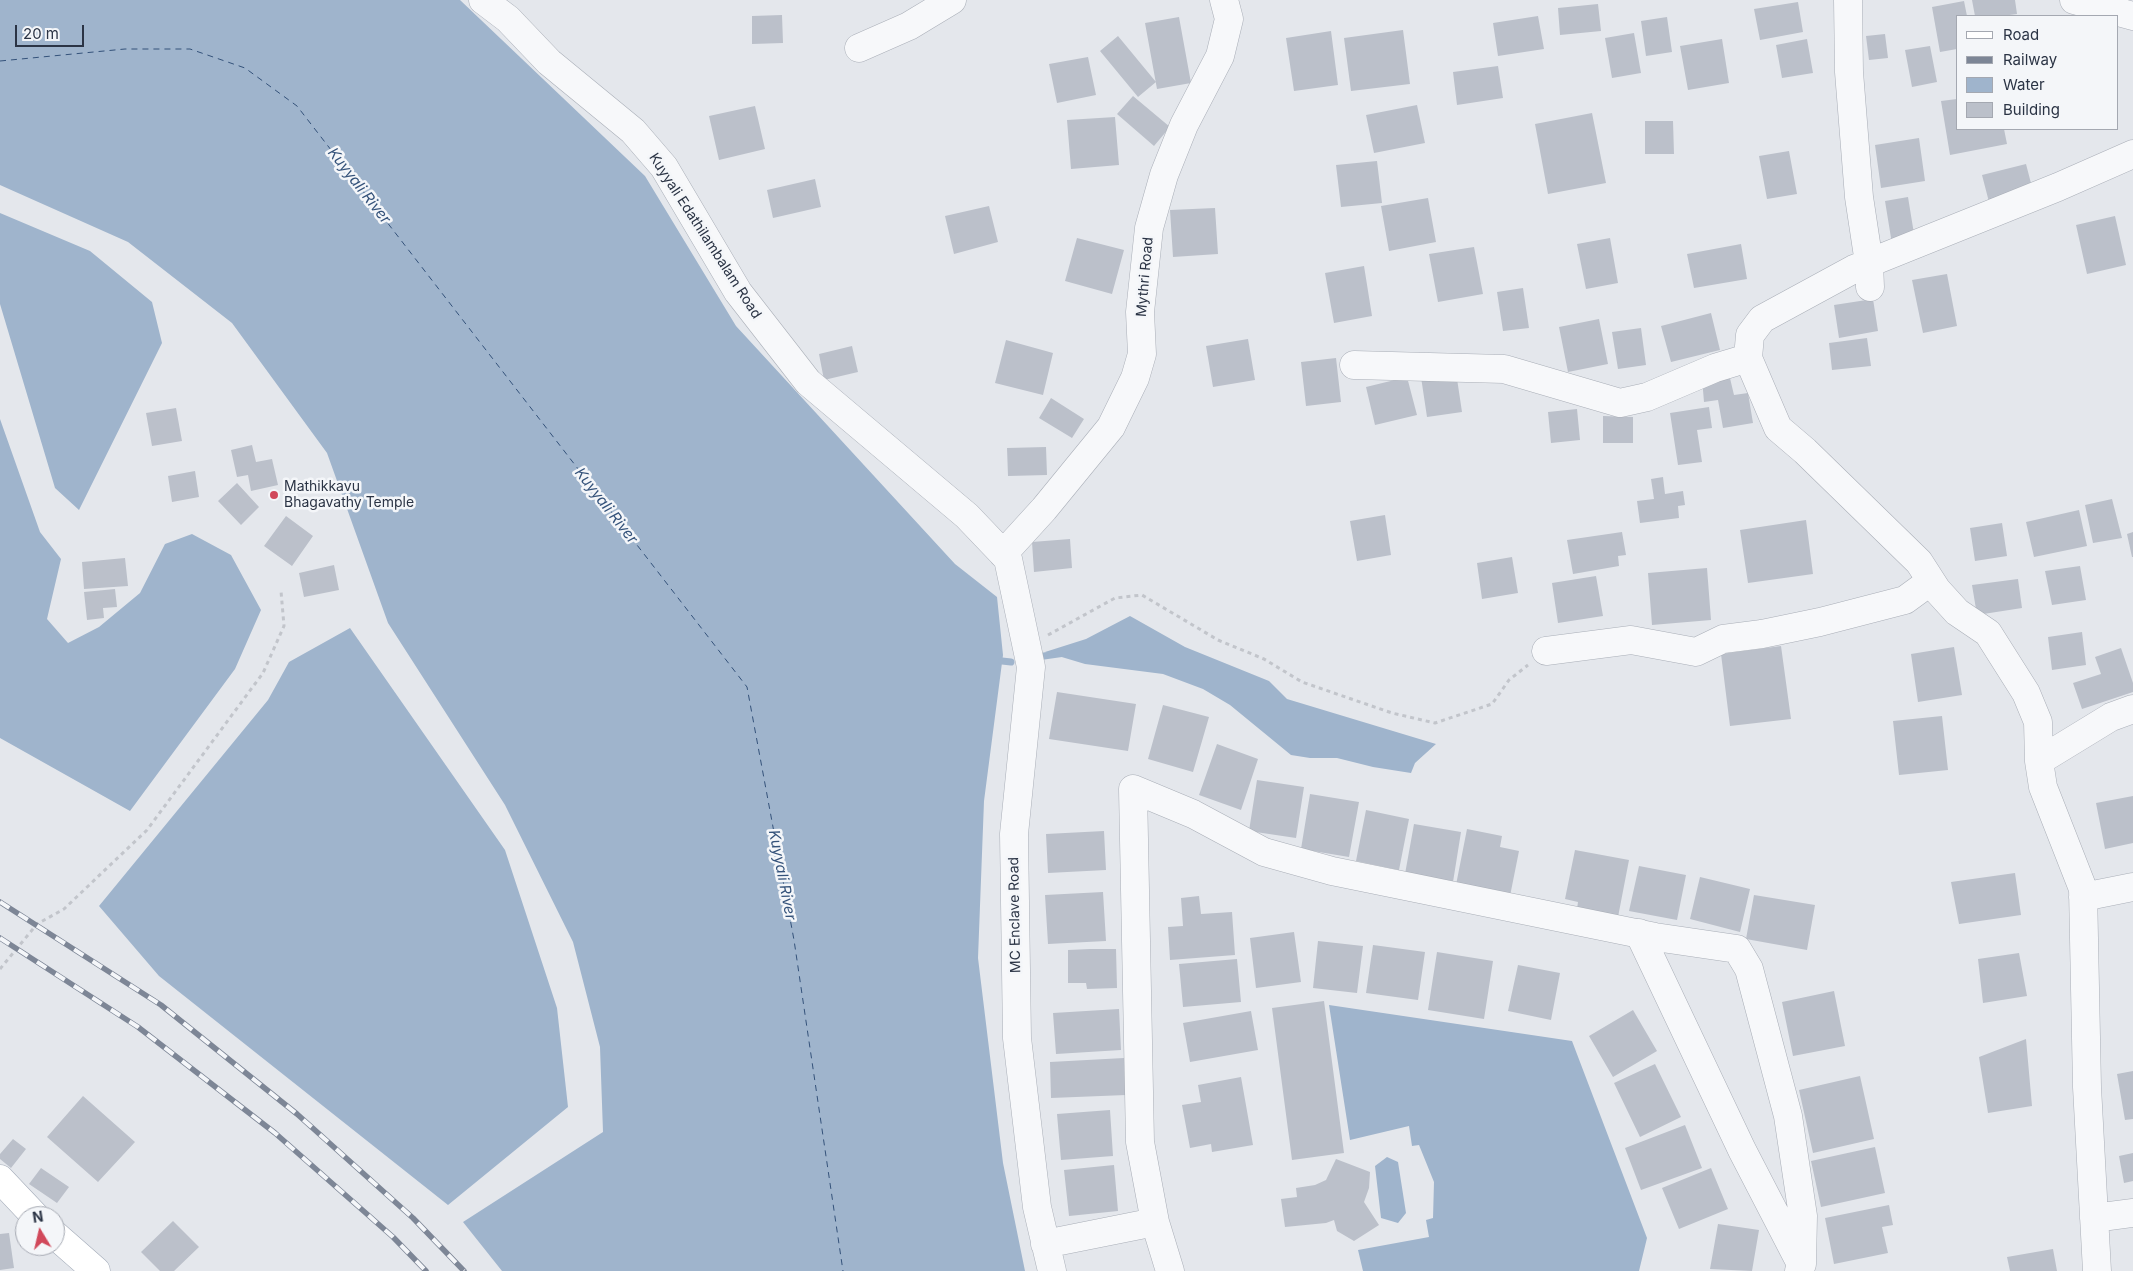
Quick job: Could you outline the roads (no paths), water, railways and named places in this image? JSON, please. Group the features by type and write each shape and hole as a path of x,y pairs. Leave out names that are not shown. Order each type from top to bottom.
{"main road":[{"path":"0,1179 25,1206"},
{"path":"65,1245 91,1270"}],"street":[{"name":"Kuyyali Edathilambalam Road","path":"483,0 508,19 549,62 633,131 646,145 664,167 738,292 808,382 967,516 1005,556"},
{"path":"860,48 909,26 952,0"},
{"name":"Mythri Road","path":"1005,556 1112,427 1135,378 1142,354 1140,312 1149,228 1164,175 1184,125 1220,56 1229,19 1224,0"},
{"path":"1848,0 1849,72 1858,197 1869,275"},
{"path":"2074,0 2133,16"},
{"path":"2097,1271 2087,1087 2083,890 2044,787 2039,761 2038,722 2026,693 1988,633 1956,612 1931,581 1919,562 1805,451 1778,428 1748,358 1750,335 1762,319 1801,296 1869,275 2133,154"},
{"path":"1354,364 1504,369 1620,403 1647,397 1715,368 1748,358"},
{"name":"MC Enclave Road","path":"1005,556 1031,667 1014,834 1017,1038 1037,1207 1052,1271"},
{"path":"1546,651 1631,640 1696,652 1723,639 1762,634 1820,622 1905,600 1931,581"},
{"path":"2039,761 2111,717 2133,709"},
{"path":"1170,1271 1155,1222 1140,1142 1133,789 1192,814 1264,852 1332,871 1639,933 1737,948 1748,969 1788,1116 1803,1216 1800,1268"},
{"path":"2083,897 2133,887"},
{"path":"1639,933 1800,1268"},
{"path":"2094,1218 2133,1213"},
{"path":"1045,1244 1155,1222"}],"water":[{"name":"Kuyyali River","path":"0,0 460,0 645,176 736,326 955,564 997,597 1003,655 984,801 978,958 1003,1163 1025,1271 502,1271 463,1222 603,1132 600,1047 573,942 505,805 388,623 327,453 232,323 128,242 0,185"},
{"path":"0,213 90,251 152,302 162,343 79,510 55,488 0,304"},
{"path":"0,419 40,532 61,559 47,619 68,643 99,627 140,593 165,544 192,534 231,555 261,610 235,669 130,811 0,738"},
{"path":"1130,616 1185,647 1269,681 1287,699 1436,744 1415,763 1411,773 1373,767 1337,758 1310,758 1291,755 1230,705 1203,689 1163,674 1085,664 1045,652 1086,639"},
{"path":"350,628 505,850 557,1008 568,1107 448,1205 159,976 99,906 268,700 289,662"},
{"path":"1329,1005 1572,1041 1647,1238 1639,1271 1363,1271 1358,1250 1429,1237 1426,1220 1433,1218 1434,1182 1419,1145 1412,1146 1409,1126 1350,1140"},
{"path":"1387,1157 1398,1162 1406,1213 1398,1223 1381,1218 1375,1166"}],"waterway":[{"path":"1037,657 1065,653"},
{"path":"1002,661 1011,662"}],"railway":[{"path":"0,902 161,1005 297,1114 413,1218 464,1271"},
{"path":"0,938 138,1027 275,1133 393,1237 426,1271"}],"place":[{"name":"Mathikkavu Bhagavathy Temple","path":"274,495"}]}
